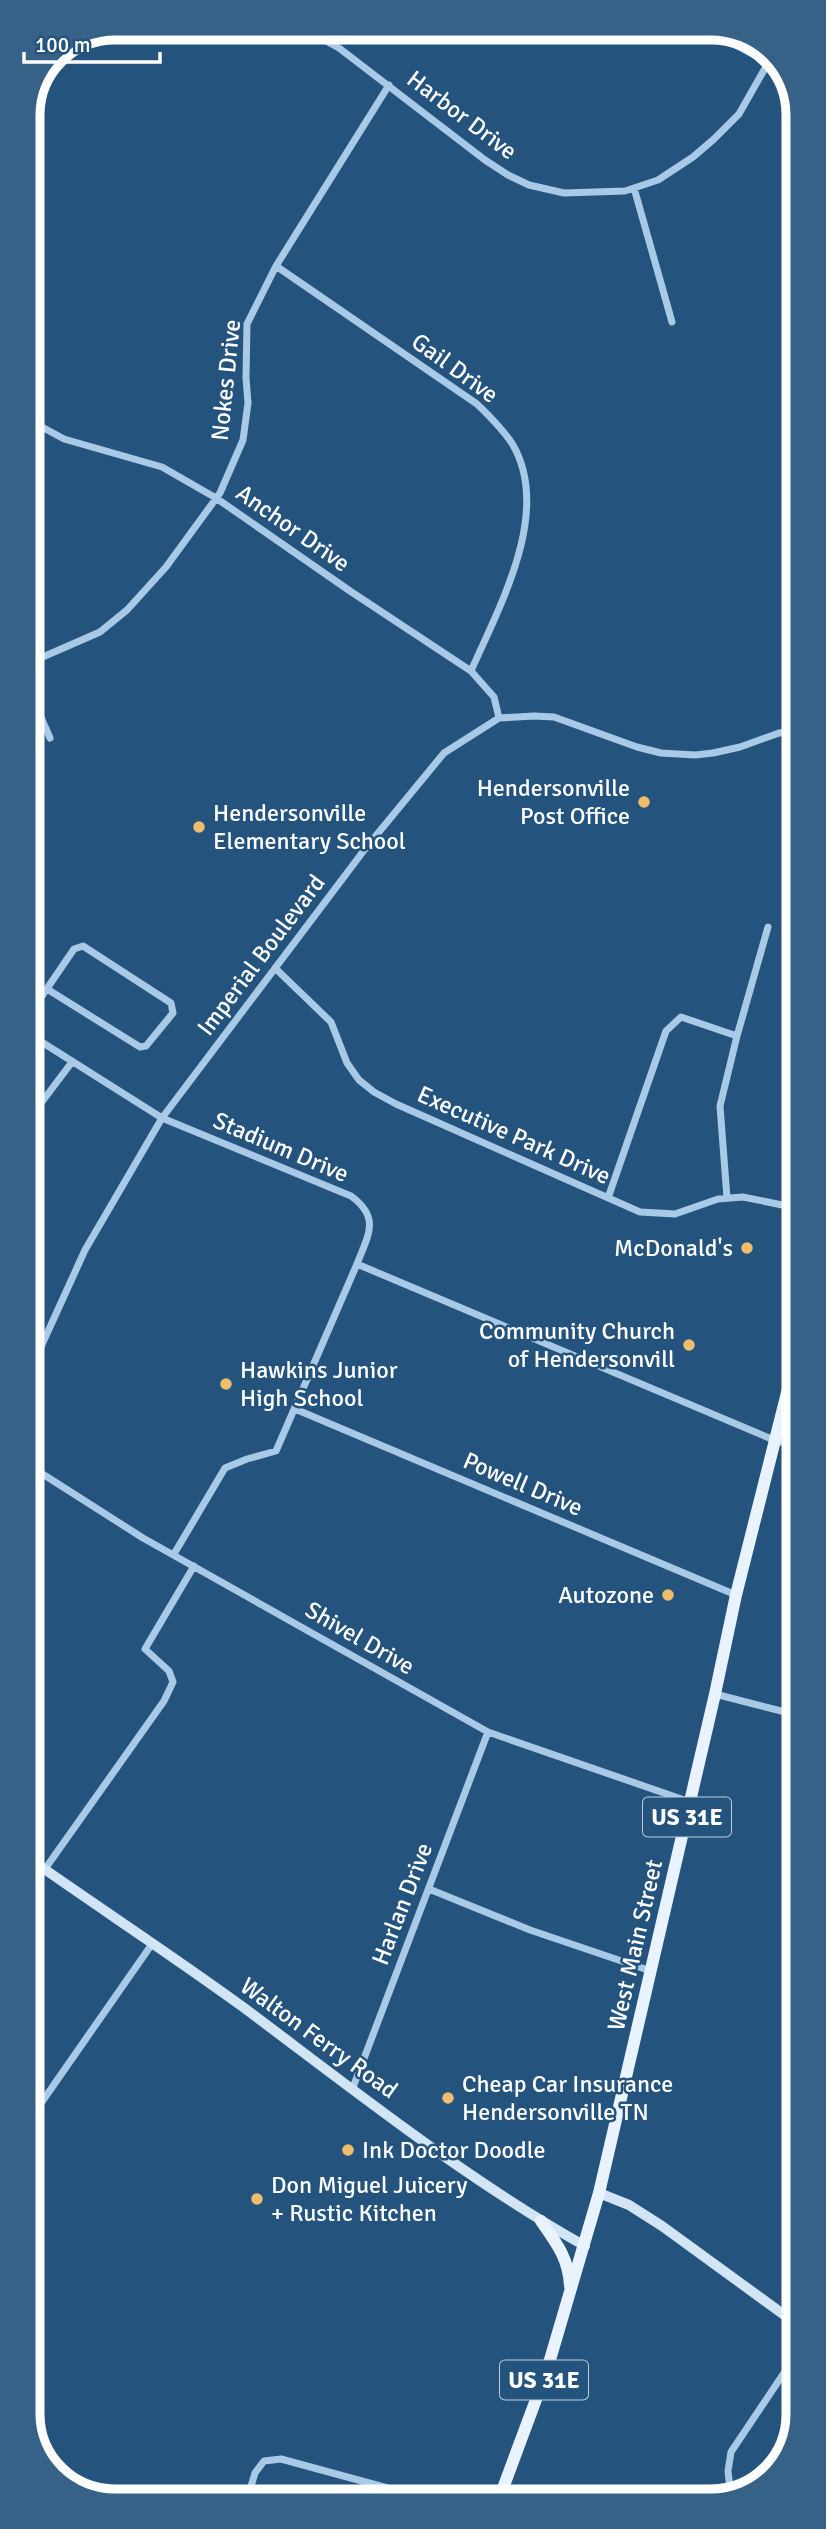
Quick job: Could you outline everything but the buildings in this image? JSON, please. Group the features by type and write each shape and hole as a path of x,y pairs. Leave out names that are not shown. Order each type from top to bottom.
{"main road":[{"name":"West Main Street","path":"503,2489 547,2370 599,2193 736,1595 786,1395"},
{"path":"541,2221 566,2259 570,2296"}],"street":[{"name":"Harbor Drive","path":"324,40 339,48 508,175 530,185 564,193 625,191 658,180 693,158 739,114 767,66"},
{"path":"733,44 759,58"},
{"name":"Nokes Drive","path":"40,658 100,632 127,611 166,567 216,498 243,440 248,403 247,324 276,266 389,85"},
{"path":"634,188 672,322"},
{"name":"Gail Drive","path":"276,266 477,404 503,430 514,446 521,463 527,505 525,531 496,614 471,671"},
{"name":"Anchor Drive","path":"40,426 64,439 162,467 216,498 471,671 494,697 499,718"},
{"path":"40,715 50,738"},
{"path":"499,718 554,717 637,747 661,753 695,755 740,747 786,732"},
{"name":"Imperial Boulevard","path":"40,1349 85,1250 162,1118 411,790 444,753 499,718"},
{"path":"727,1198 720,1106 768,927"},
{"path":"40,999 74,949 83,946 171,1003 173,1013 146,1046 140,1047 47,989"},
{"name":"Executive Park Drive","path":"275,968 331,1022 347,1062 359,1080 374,1093 640,1212 675,1214 718,1199 743,1197 786,1206"},
{"path":"608,1198 666,1031 681,1017 737,1036"},
{"name":"Stadium Drive","path":"40,1041 162,1118 351,1196 363,1205 370,1222 357,1264"},
{"path":"40,1104 72,1062"},
{"path":"174,1554 225,1468 276,1451 357,1264 786,1444"},
{"name":"Powell Drive","path":"295,1409 736,1595"},
{"name":"Shivel Drive","path":"40,1472 144,1538 488,1732 690,1802"},
{"path":"45,1869 164,1701 173,1682 169,1671 145,1649 194,1566"},
{"path":"715,1694 786,1712"},
{"name":"Harlan Drive","path":"352,2090 488,1732"},
{"name":"Walton Ferry Road","path":"40,1865 244,2008 352,2090 541,2221 585,2246"},
{"path":"429,1889 530,1930 651,1971"},
{"path":"40,2105 152,1944"},
{"path":"599,2193 629,2205 662,2226 786,2316"},
{"path":"730,2486 728,2471 731,2452 786,2370"},
{"path":"250,2489 255,2473 264,2461 281,2459 391,2489"}],"place":[{"name":"Hendersonville Post Office","path":"644,802"},
{"name":"Hendersonville Elementary School","path":"199,827"},
{"name":"McDonald's","path":"747,1248"},
{"name":"Community Church of Hendersonvill","path":"689,1345"},
{"name":"Hawkins Junior High School","path":"226,1384"},
{"name":"Autozone","path":"668,1595"},
{"name":"Cheap Car Insurance Hendersonville TN","path":"448,2098"},
{"name":"Ink Doctor Doodle","path":"348,2150"},
{"name":"Don Miguel Juicery + Rustic Kitchen","path":"257,2199"}]}
